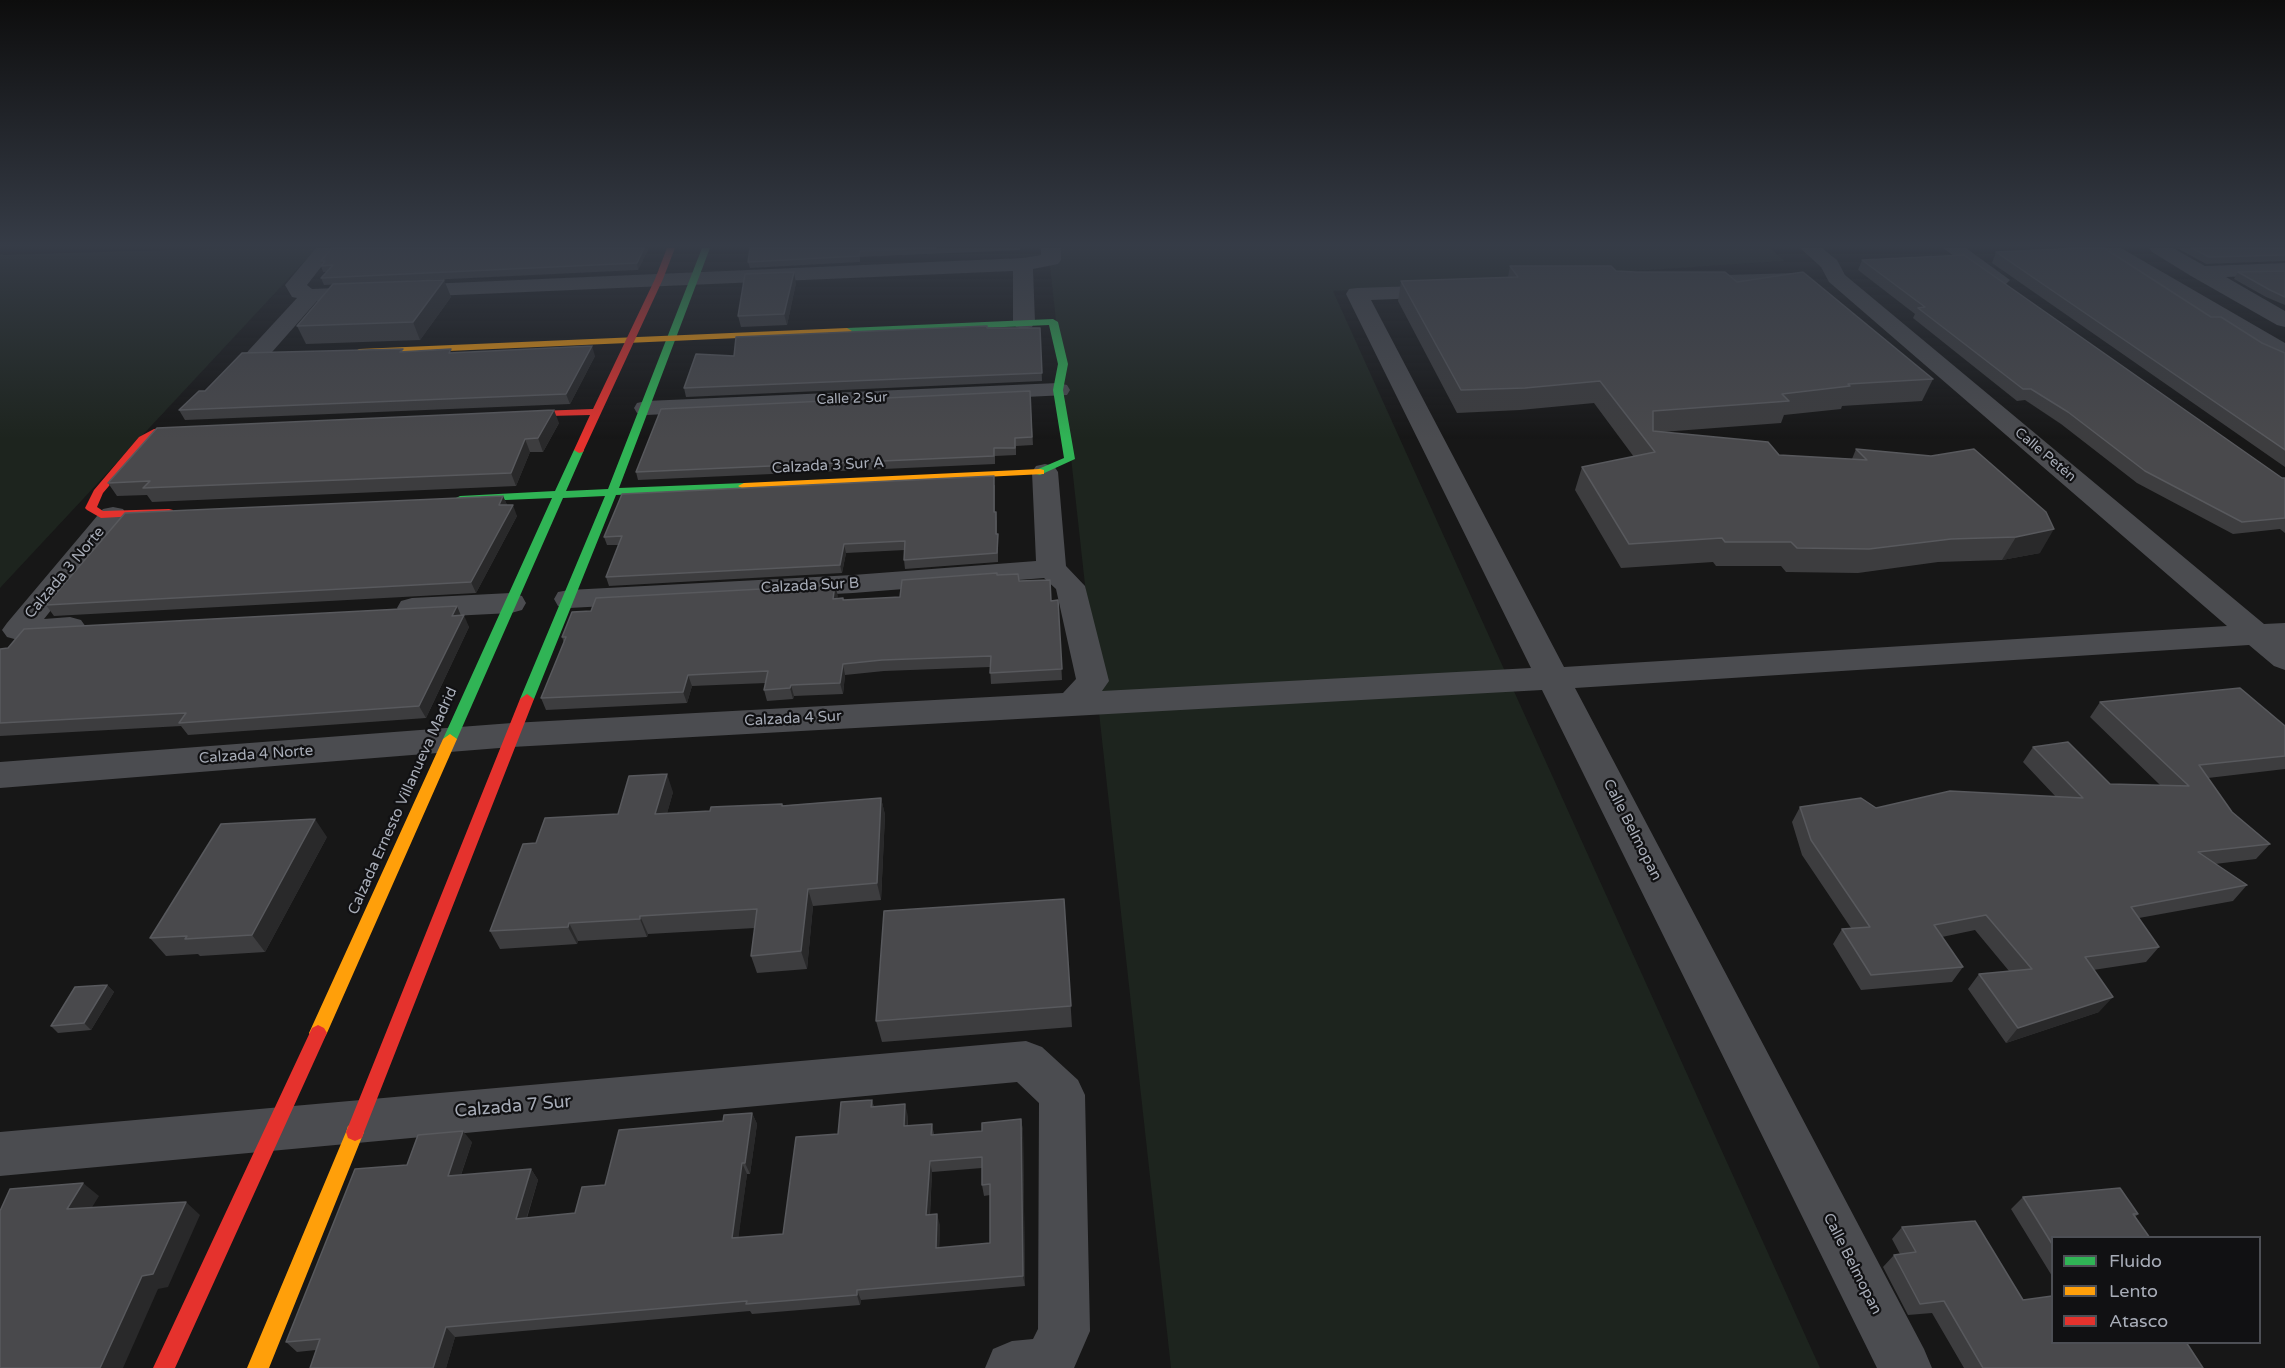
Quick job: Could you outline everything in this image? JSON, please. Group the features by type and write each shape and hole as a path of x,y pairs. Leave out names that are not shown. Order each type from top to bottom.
{"street":[{"path":"257,355 296,312"},
{"name":"Calzada Ernesto Villanueva Madrid","path":"164,1368 275,1129 596,411 643,312"},
{"path":"258,1368 360,1121 512,735 612,492 681,312"},
{"path":"1024,312 1024,322"},
{"name":"Calle Belmopan","path":"1366,312 1905,1368"},
{"name":"Calle Petén","path":"1892,312 2271,634 2285,659"},
{"path":"2215,312 2285,353"},
{"path":"2271,312 2285,320"},
{"path":"341,352 629,342 1053,322 1063,364 1058,390 1070,459 1045,472 1051,569 1070,586 1093,681 1073,703"},
{"path":"257,355 281,354"},
{"name":"Calle 2 Sur","path":"645,408 1058,390"},
{"path":"500,416 596,411"},
{"path":"184,512 113,515 101,514 91,508 98,492 143,439 154,432 214,429"},
{"name":"Calzada 3 Sur A","path":"442,500 1045,472"},
{"name":"Calzada 3 Norte","path":"100,626 18,630 113,515"},
{"name":"Calzada Sur B","path":"569,599 853,584 1051,569"},
{"path":"382,610 512,603"},
{"name":"Calzada 4 Sur","path":"512,735 1555,678 2271,634"},
{"name":"Calzada 4 Norte","path":"0,775 512,735"},
{"name":"Calzada 7 Sur","path":"0,1154 1026,1060 1062,1095 1064,1330 1030,1366"}],"shaded area":[{"path":"0,312 257,312 0,588"},
{"path":"1055,312 1342,312 1820,1368 1171,1368"}],"building":[{"path":"309,312 420,312 413,322 297,326"},
{"path":"739,312 785,312 784,314 738,316"},
{"path":"1418,312 1851,312 1933,379 1848,384 1850,386 1782,394 1789,401 1653,411 1653,431 1768,442 1779,455 1867,460 1856,449 1931,456 1974,449 2046,512 2054,529 2016,537 1951,539 1869,549 1797,548 1791,542 1725,542 1722,538 1629,544 1582,467 1655,452 1600,381 1525,388 1461,390"},
{"path":"1923,312 2045,312 2285,478 2285,518 2242,522 2145,471 2068,412 2031,389 2023,389"},
{"path":"2083,312 2203,312 2211,317 2221,317 2262,343 2285,353 2285,450"},
{"path":"987,326 987,328 1040,328 1042,373 684,388 696,354 734,356 736,337"},
{"path":"592,346 566,394 179,410 199,391 205,391 242,353 403,349 400,352 451,349 449,353"},
{"path":"1030,391 1032,437 1015,438 1015,448 994,448 994,456 636,472 661,409"},
{"path":"554,410 538,438 525,439 511,473 143,488 150,481 108,483 157,428"},
{"path":"994,476 997,553 904,560 905,541 844,544 840,565 606,577 622,536 604,537 622,494"},
{"path":"503,496 499,505 513,505 471,582 46,605 125,513"},
{"path":"997,573 997,575 1018,574 1019,581 1050,580 1051,601 1058,600 1062,669 990,673 991,656 882,660 843,664 840,683 791,685 790,688 764,690 768,671 688,675 683,692 541,698 566,637 562,637 572,612 591,611 596,598 835,585 833,599 900,597 902,580"},
{"path":"457,606 452,616 464,615 419,706 179,723 186,713 0,723 0,649 8,648 24,629"},
{"path":"2240,688 2285,726 2285,756 2199,765 2232,812 2270,844 2198,852 2247,885 2131,907 2159,947 2085,957 2113,997 2018,1028 1979,974 2032,969 1986,915 1934,925 1963,967 1871,975 1842,929 1870,927 1811,840 1800,807 1861,798 1876,808 1950,791 2083,798 2033,747 2068,742 2110,784 2189,786 2100,702"},
{"path":"667,774 655,814 710,811 711,807 782,804 782,806 881,798 877,883 808,889 801,951 751,956 757,909 640,916 640,919 569,923 568,927 490,931 523,844 536,843 545,818 618,814 629,776"},
{"path":"315,819 252,935 185,939 187,936 150,938 221,824"},
{"path":"1064,899 1071,1006 876,1021 884,911"},
{"path":"107,985 84,1023 51,1026 75,987"},
{"path":"872,1100 871,1107 905,1104 904,1126 932,1124 931,1135 982,1131 982,1123 1021,1119 1023,1276 857,1290 857,1295 746,1304 747,1301 446,1327 433,1368 310,1368 320,1339 286,1342 355,1169 407,1165 418,1135 463,1131 448,1176 531,1169 516,1219 575,1213 582,1187 605,1185 619,1130 723,1121 724,1115 752,1113 745,1163 742,1163 732,1238 783,1234 796,1137 838,1134 841,1102","holes":["982,1157 982,1185 990,1184 990,1243 936,1248 937,1214 926,1215 930,1161"]},
{"path":"83,1183 67,1209 186,1202 153,1274 142,1276 100,1368 0,1368 0,1211 10,1189"},
{"path":"2120,1188 2138,1214 2133,1214 2149,1236 2051,1236 2051,1242 2023,1197"},
{"path":"1975,1221 2023,1300 2051,1296 2051,1344 2187,1344 2203,1368 1983,1368 1944,1301 1920,1304 1894,1255 1916,1252 1902,1227"}],"traffic: fast":[{"path":"527,699 612,492 681,312"},
{"path":"847,331 1053,322 1063,364 1058,390 1070,459 1040,472"},
{"path":"450,739 579,450"},
{"path":"460,499 744,486"}],"traffic: slow":[{"path":"359,352 847,331"},
{"path":"744,486 1040,472"},
{"path":"318,1033 450,739"},
{"path":"258,1368 355,1132"}],"traffic: jam":[{"path":"579,450 644,312"},
{"path":"511,415 596,412"},
{"path":"169,512 101,515 91,508 98,492 143,439 154,432 195,429"},
{"path":"355,1132 527,699"},
{"path":"164,1368 318,1033"}]}
